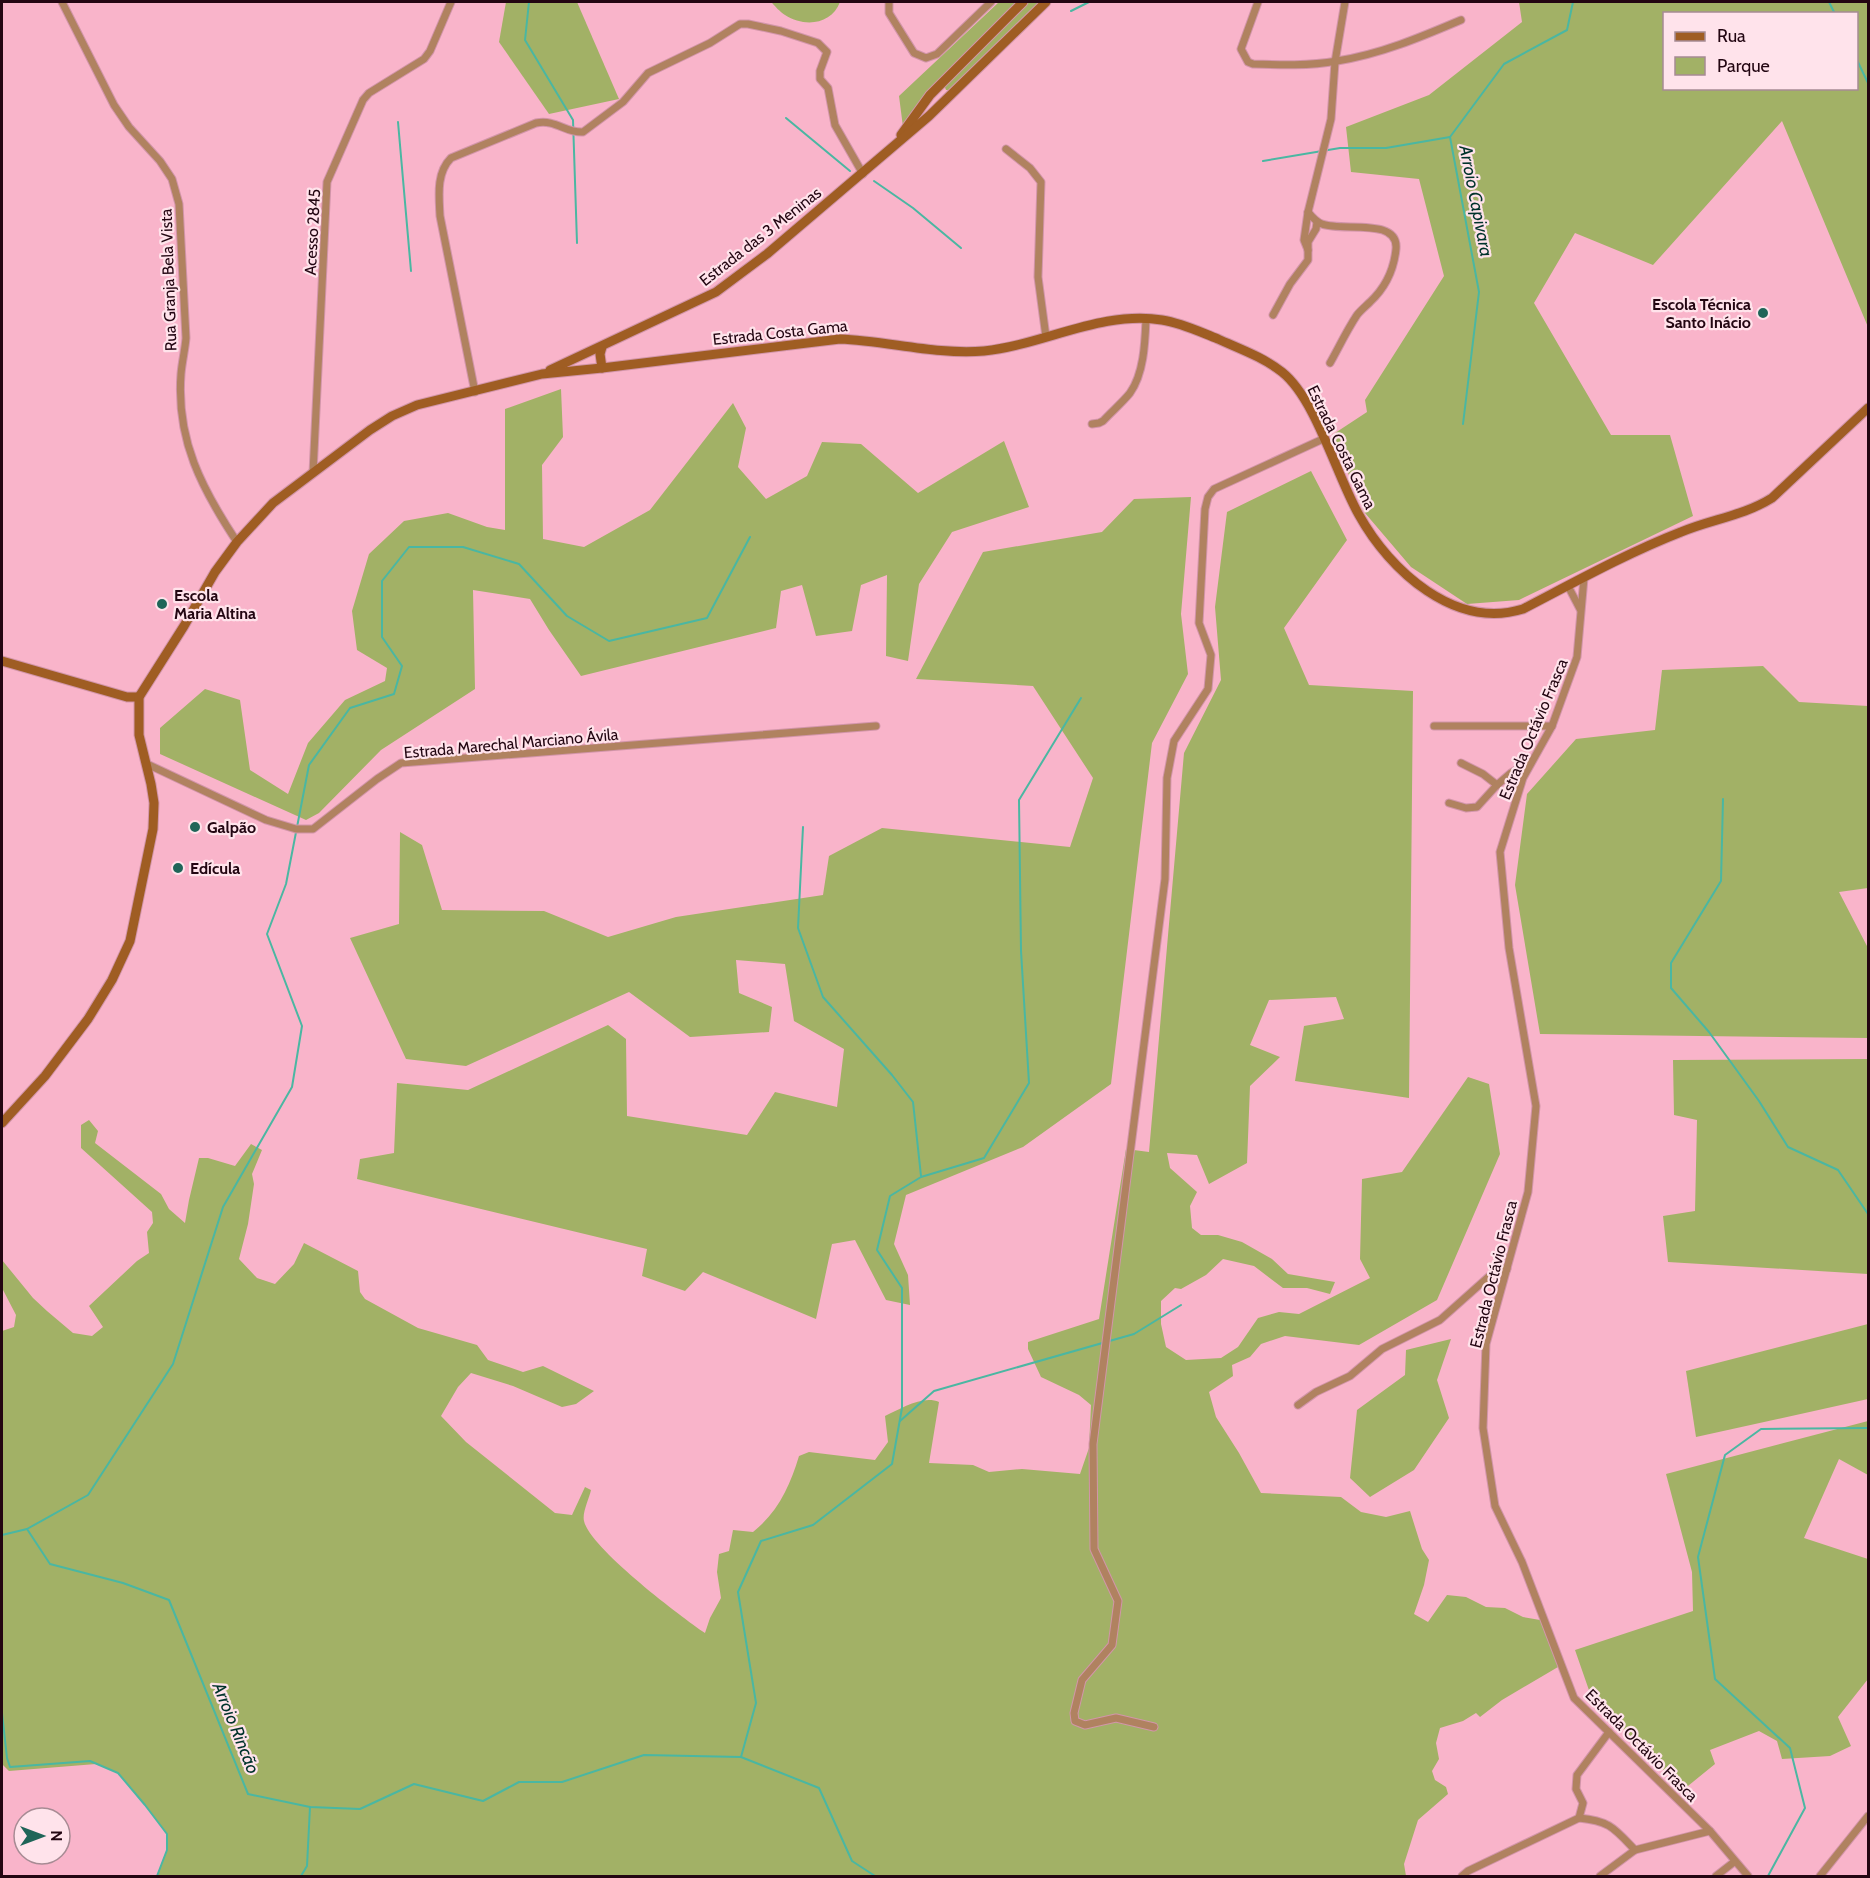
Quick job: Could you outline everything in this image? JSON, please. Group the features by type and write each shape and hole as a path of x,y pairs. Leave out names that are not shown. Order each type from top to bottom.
{"main road":[{"name":"Estrada das 3 Meninas","path":"888,151 930,95 1023,2"},
{"name":"Estrada das 3 Meninas","path":"542,374 716,292 767,254 955,94 1046,2"},
{"name":"Estrada Costa Gama","path":"139,697 184,626 214,572 237,542 273,503 392,416 417,405 542,374 840,339 963,352 1005,348 1102,323 1162,320 1186,326 1254,355 1275,367 1292,381 1309,407 1359,515 1383,550 1407,574 1439,599 1459,608 1510,613 1523,609 1637,550 1684,530 1754,509 1772,498 1869,408"},
{"path":"602,347 600,354 602,368"},
{"path":"2,661 127,697 139,697 139,735 147,764 153,803 153,829 130,941 112,980 88,1019 45,1076 2,1123"}],"street":[{"name":"Rua Granja Bela Vista","path":"62,2 114,105 172,179 179,204 186,338 181,374 184,428 189,455 214,507 237,542"},
{"name":"Acesso 2845","path":"313,473 327,182 363,100 369,93 424,59 430,51 451,2"},
{"path":"889,2 889,13 914,53 926,58 936,54 991,2"},
{"path":"1258,2 1241,49 1248,62 1284,65 1335,62 1401,45 1461,20"},
{"path":"1308,250 1304,240 1308,212 1331,119 1335,62 1345,2"},
{"path":"475,392 440,216 441,172 451,158 545,121 576,132 583,132 623,102 648,73 710,43 740,24 748,24 781,31 824,46 827,52 820,71 820,79 828,88 835,125 862,174"},
{"path":"1006,149 1030,168 1041,182 1038,277 1046,337"},
{"path":"1308,212 1317,222 1331,226 1384,230 1393,235 1396,243 1394,263 1389,277 1372,301 1358,315 1330,363"},
{"path":"1273,315 1290,284 1308,260 1309,238 1316,229 1317,222"},
{"path":"1092,424 1099,423 1129,394 1136,381 1143,356 1146,319"},
{"path":"1154,1727 1116,1718 1081,1724 1075,1721 1074,1713 1083,1679 1112,1645 1118,1611 1118,1601 1094,1549 1093,1444 1165,879 1167,778 1174,741 1208,689 1211,656 1199,623 1205,509 1208,497 1214,489 1323,439"},
{"name":"Estrada Octávio Frasca","path":"1584,578 1577,657 1552,726 1523,778 1500,852 1509,948 1536,1106 1528,1192 1486,1344 1484,1428 1495,1506 1522,1562 1574,1698 1710,1831 1748,1876"},
{"path":"1568,586 1580,609"},
{"name":"Estrada Marechal Marciano Ávila","path":"147,764 266,820 303,830 314,829 401,763 876,726"},
{"path":"1434,726 1552,726"},
{"path":"1449,803 1470,808 1478,807 1511,773 1533,761"},
{"path":"1461,763 1483,774 1497,785"},
{"path":"1298,1405 1316,1392 1350,1376 1382,1349 1440,1320 1494,1272 1507,1269"},
{"path":"1579,1818 1583,1803 1576,1789 1577,1775 1609,1732"},
{"path":"1820,1876 1869,1816"},
{"path":"1462,1876 1468,1871 1579,1818 1597,1820 1612,1826 1635,1850"},
{"path":"1600,1876 1635,1850 1710,1831"},
{"path":"1716,1876 1734,1862"}],"green space":[{"path":"506,2 577,2 619,99 549,114 499,42"},
{"path":"771,2 840,2 831,15 824,19 817,22 801,22 779,11"},
{"path":"999,2 1018,2 933,87 903,127 899,96"},
{"path":"1028,2 1041,2 950,90 946,90 944,85"},
{"path":"1519,2 1868,2 1868,327 1782,121 1653,265 1575,233 1534,303 1611,435 1670,435 1693,516 1519,600 1467,604 1411,567 1365,513 1332,435 1367,412 1365,400 1444,276 1419,179 1351,172 1346,127 1429,95 1522,22"},
{"path":"561,389 563,437 542,465 543,539 584,547 650,510 733,403 746,428 738,467 766,499 807,476 822,442 861,444 918,493 1004,441 1029,507 952,532 919,584 908,661 886,656 887,575 861,585 852,631 816,636 802,585 781,591 776,628 581,676 530,599 473,590 475,689 381,750 319,813 306,820 160,754 160,728 205,689 240,700 250,770 288,794 308,743 345,700 385,681 387,668 357,650 352,611 369,554 404,521 448,513 487,527 505,530 505,409"},
{"path":"1311,471 1347,540 1284,628 1309,685 1413,691 1409,1098 1295,1081 1304,1026 1344,1019 1336,997 1269,1000 1250,1045 1280,1057 1250,1086 1247,1163 1209,1184 1197,1155 1167,1153 1170,1168 1197,1192 1190,1206 1192,1228 1201,1235 1218,1235 1242,1242 1272,1259 1288,1274 1335,1282 1330,1294 1307,1288 1283,1288 1254,1266 1223,1259 1206,1275 1181,1289 1175,1288 1161,1301 1161,1324 1166,1347 1186,1360 1221,1358 1238,1347 1258,1318 1279,1312 1299,1314 1370,1278 1360,1259 1362,1179 1402,1172 1468,1077 1489,1084 1500,1154 1437,1300 1359,1345 1285,1336 1261,1344 1250,1357 1232,1365 1233,1376 1209,1392 1216,1417 1261,1493 1341,1497 1361,1512 1386,1517 1410,1511 1422,1549 1429,1560 1424,1585 1414,1614 1428,1622 1447,1595 1466,1597 1486,1607 1505,1608 1523,1617 1540,1620 1558,1667 1502,1700 1480,1717 1476,1713 1463,1721 1440,1728 1436,1743 1439,1759 1432,1771 1435,1780 1446,1787 1448,1794 1418,1820 1404,1864 1406,1876 157,1876 167,1850 167,1834 118,1773 96,1764 9,1771 2,1764 2,1331 14,1327 16,1315 2,1288 2,1260 33,1298 73,1333 92,1336 103,1327 89,1306 137,1261 149,1253 147,1232 153,1223 152,1212 81,1148 81,1125 89,1120 98,1131 95,1143 161,1194 169,1209 185,1223 199,1158 208,1158 235,1166 251,1144 262,1150 252,1174 254,1184 248,1224 239,1259 257,1278 275,1284 294,1264 304,1243 358,1271 360,1292 365,1299 418,1328 477,1345 488,1360 523,1372 543,1366 594,1391 576,1404 562,1407 513,1386 471,1373 458,1387 441,1416 466,1442 555,1513 572,1515 585,1487 591,1490 584,1518 590,1533 602,1548 637,1581 705,1633 721,1598 717,1572 719,1554 729,1551 733,1530 753,1532 762,1524 776,1507 787,1488 799,1456 809,1452 875,1460 888,1442 885,1416 905,1407 926,1400 939,1402 929,1463 973,1465 989,1472 1022,1469 1080,1474 1089,1448 1091,1405 1079,1395 1041,1377 1028,1349 1028,1342 1099,1319 1126,1149 1149,1152 1184,753 1221,680 1215,607 1227,512"},
{"path":"1191,497 1181,614 1188,674 1152,743 1111,1084 1023,1147 906,1195 894,1244 908,1275 910,1305 886,1300 855,1240 832,1244 816,1319 703,1272 685,1291 642,1276 647,1249 357,1179 360,1159 394,1153 397,1083 468,1090 608,1025 626,1039 627,1116 747,1135 775,1092 837,1107 844,1049 794,1021 785,964 736,960 739,993 772,1007 769,1032 690,1037 629,992 466,1066 406,1059 350,938 399,924 400,832 422,845 442,910 544,911 608,937 676,917 823,895 829,856 882,828 1070,847 1093,778 1033,686 916,679 983,552 1102,532 1134,499"},
{"path":"1763,666 1799,702 1868,706 1868,888 1839,892 1868,948 1868,1038 1540,1034 1515,885 1527,794 1576,739 1655,730 1662,670"},
{"path":"1868,1059 1868,1274 1668,1262 1663,1216 1695,1211 1697,1120 1674,1115 1673,1060"},
{"path":"1868,1324 1868,1399 1696,1437 1686,1371"},
{"path":"1451,1339 1437,1380 1449,1418 1414,1470 1370,1497 1350,1478 1357,1410 1405,1375 1406,1350"},
{"path":"1868,1421 1868,1475 1839,1459 1804,1538 1868,1559 1868,1679 1838,1717 1851,1746 1830,1756 1782,1759 1777,1741 1759,1731 1710,1750 1715,1764 1683,1790 1591,1696 1575,1650 1693,1611 1692,1572 1666,1474"}],"waterway":[{"path":"529,2 525,40 573,120 577,243"},
{"path":"1071,11 1089,2"},
{"name":"Arroio Capivara","path":"1463,424 1479,292 1450,137 1504,64 1567,30 1573,2"},
{"path":"1829,2 1834,12"},
{"path":"1858,62 1868,83"},
{"path":"786,118 850,171"},
{"path":"398,122 411,271"},
{"path":"1263,161 1340,148 1386,148 1450,137"},
{"path":"874,181 913,208 961,248"},
{"path":"27,1529 88,1495 173,1364 223,1207 292,1087 302,1026 267,934 286,884 309,765 350,708 394,694 402,666 382,637 382,581 409,547 463,547 519,564 567,616 609,641 707,618 750,537"},
{"path":"741,1757 756,1703 738,1592 761,1541 813,1525 892,1464 902,1408 902,1288 877,1250 890,1196 921,1177 984,1158 1029,1083 1021,951 1019,800 1081,698"},
{"path":"1723,799 1721,881 1671,963 1671,988 1709,1032 1759,1101 1788,1147 1838,1170 1868,1214"},
{"path":"803,827 798,928 823,997 913,1102 921,1176"},
{"path":"900,1421 934,1391 1134,1334 1181,1305"},
{"path":"1768,1876 1805,1808 1790,1748 1715,1679 1698,1557 1725,1455 1761,1429 1868,1428"},
{"name":"Arroio Rincão","path":"2,1535 27,1529 50,1564 123,1583 169,1600 248,1794 310,1807 360,1809 414,1784 483,1801 519,1782 562,1782 644,1755 741,1757 819,1788 852,1861 875,1876"},
{"path":"2,1713 10,1767 90,1761 118,1773 167,1834 167,1850 157,1876"},
{"path":"301,1876 307,1866 310,1807"}],"place":[{"name":"Escola Técnica Santo Inácio","path":"1763,313"},
{"name":"Escola Maria Altina","path":"162,604"},
{"name":"Galpão","path":"195,827"},
{"name":"Edícula","path":"178,868"}]}
